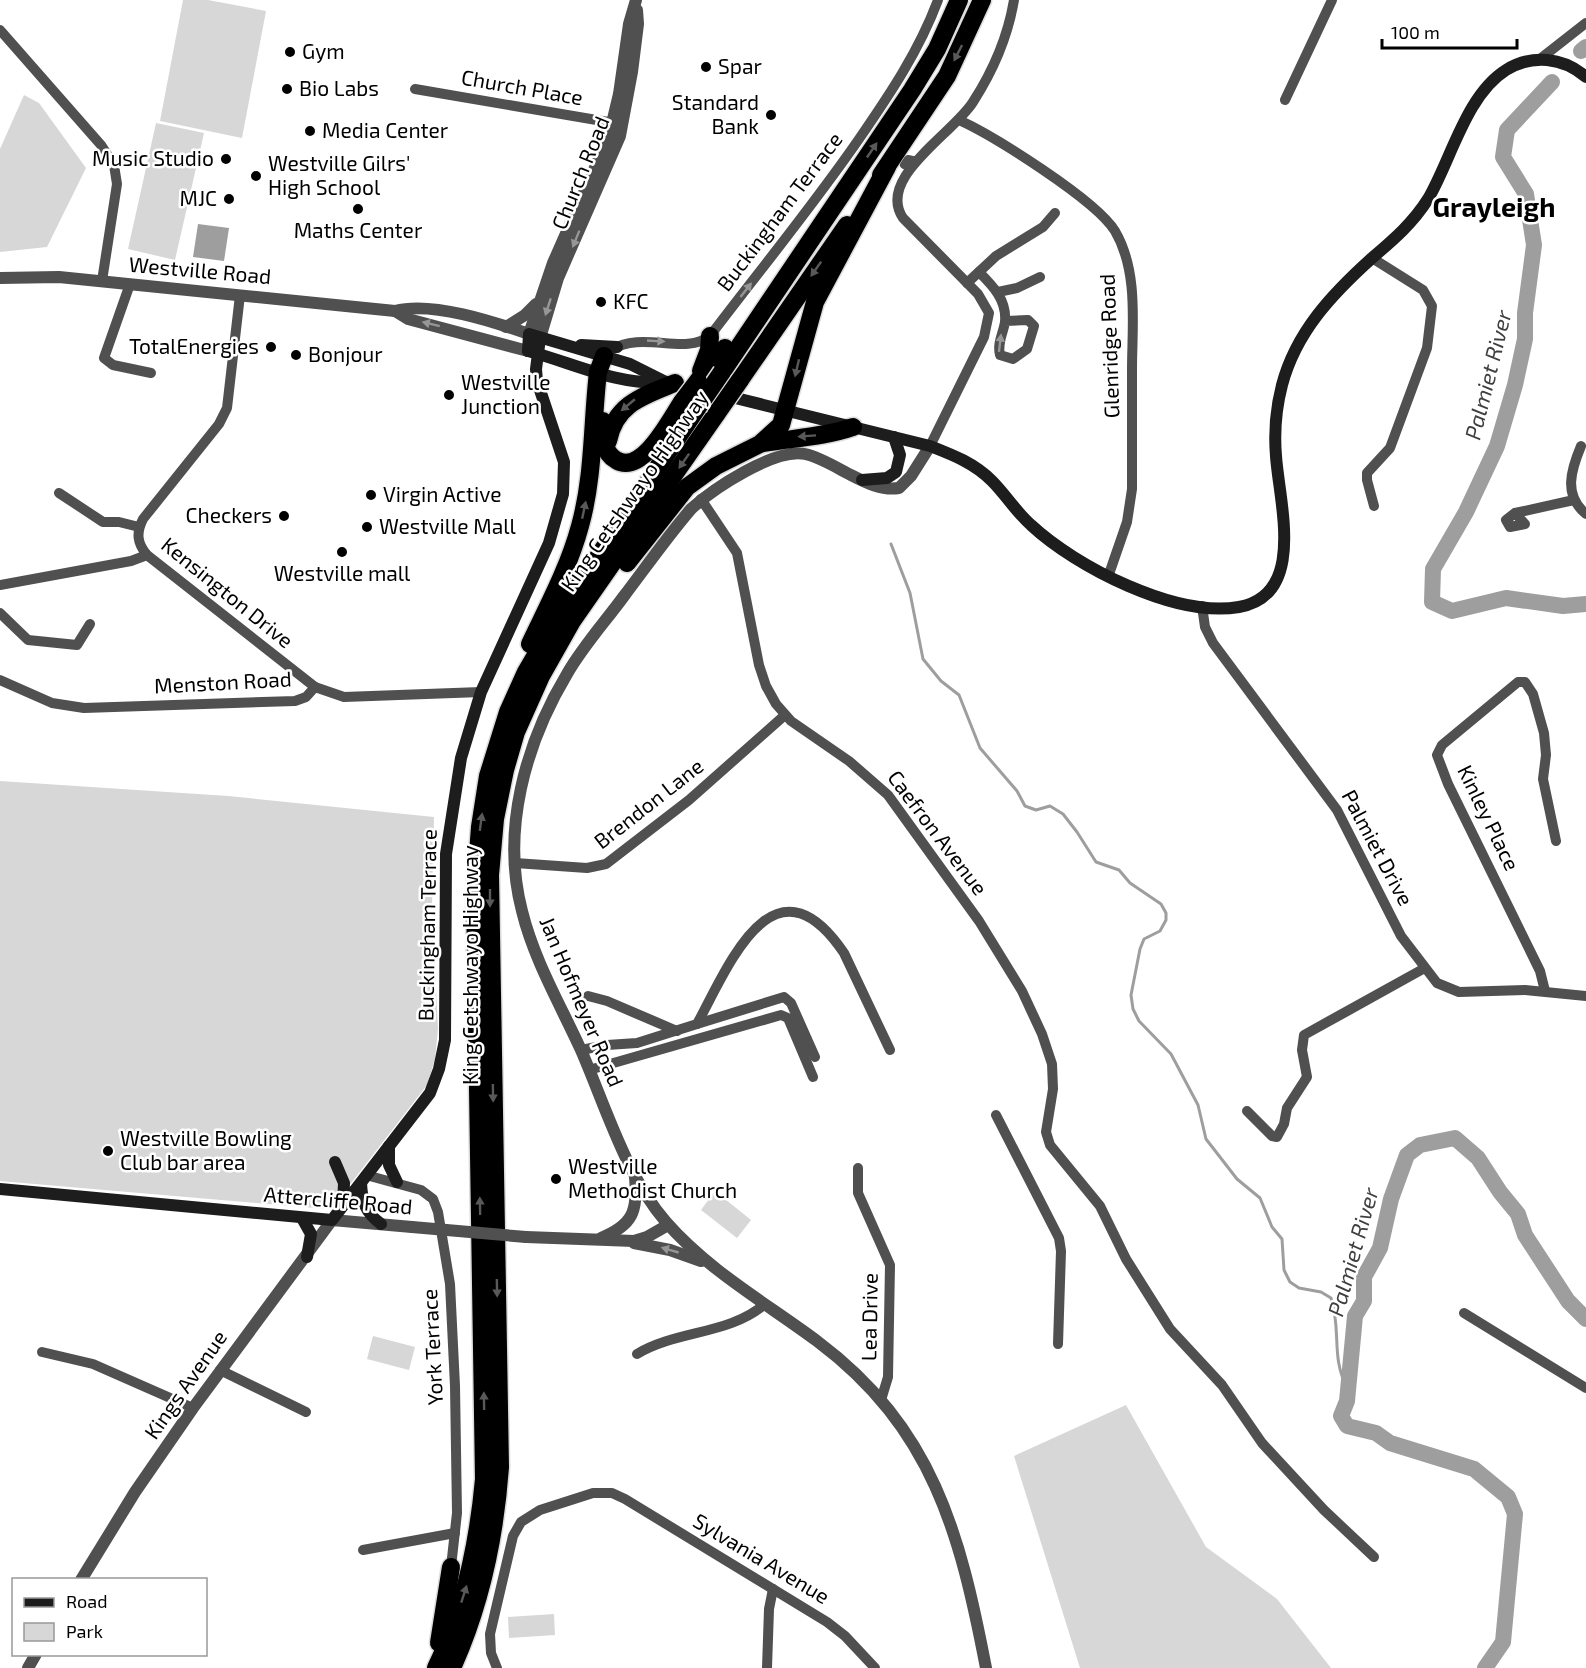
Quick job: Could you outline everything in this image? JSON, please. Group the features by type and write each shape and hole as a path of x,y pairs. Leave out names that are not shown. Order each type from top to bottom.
{"highway":[{"name":"King Cetshwayo Highway","path":"435,1668 447,1645 468,1584 477,1539 484,1479 475,894 480,827 488,776 508,712 541,645 690,405 722,372 852,163 937,49 959,0"},
{"name":"King Cetshwayo Highway","path":"452,1668 483,1584 494,1525 500,1467 490,875 495,819 505,770 528,704 555,648 740,380 895,166 947,76 982,0"},
{"path":"698,381 852,163"},
{"path":"505,770 542,689 562,653 672,504 701,475 760,444 776,432 786,412 807,325 815,302 895,166"},
{"path":"607,361 603,440 607,450 620,462 637,460 690,405 709,350 710,336"},
{"path":"508,712 525,657 580,528 589,488 607,361"},
{"path":"607,450 611,429 623,409 637,398 670,383"},
{"path":"760,444 800,436 831,435 853,427"},
{"path":"435,1668 451,1567"}],"main road":[{"path":"1540,59 1568,65 1584,75"},
{"name":"Westville Road","path":"535,336 574,347 607,361 637,382 670,383 930,446 960,458 982,472 1023,518 1048,540 1078,562 1108,578 1162,597 1202,606 1247,605 1267,593 1278,578 1284,559 1285,543 1275,430 1283,383 1297,348 1317,314 1372,258 1403,231 1427,201 1474,106 1489,84 1516,64 1540,59"},
{"name":"Church Road","path":"533,352 535,336"},
{"name":"Westville Road","path":"533,352 607,361 641,368 670,383"},
{"name":"Buckingham Terrace","path":"332,1220 430,1094 442,1059 445,1026 447,831 461,758 481,692 549,543 563,494 564,462 559,442 540,394 533,352"},
{"path":"862,480 882,480 897,472 900,455 894,437"},
{"path":"389,1146 389,1165 397,1182"},
{"path":"335,1162 344,1183 342,1206"},
{"path":"363,1179 364,1206 381,1224"},
{"name":"Attercliffe Road","path":"0,1189 332,1220"},
{"path":"302,1218 311,1234 307,1257"}],"street":[{"path":"930,0 933,12"},
{"name":"Buckingham Terrace","path":"710,336 852,163 906,69 938,0"},
{"path":"930,446 984,337 990,320 984,301 897,210 895,200 897,189 917,161 959,120 974,101 998,55 1014,0"},
{"path":"1285,100 1332,0"},
{"name":"Church Road","path":"535,336 618,124 638,24 636,1"},
{"path":"1540,59 1586,23"},
{"path":"0,30 101,145 114,165 117,184 102,281"},
{"name":"Church Place","path":"415,89 618,124"},
{"name":"Glenridge Road","path":"959,120 989,136 1090,205 1109,224 1122,246 1131,287 1132,489 1127,522 1108,578"},
{"name":"Church Road","path":"535,336 539,299 561,244 618,124"},
{"path":"895,166 908,159 917,161"},
{"path":"967,283 996,256 1043,227 1055,213"},
{"path":"1372,258 1418,286 1428,294 1432,306 1427,348 1390,448 1367,473 1366,480 1374,506"},
{"path":"979,272 998,292 1005,321"},
{"name":"Westville Road","path":"0,279 59,277 395,311 407,308 454,314 535,336"},
{"path":"998,292 1017,288 1040,277"},
{"path":"130,284 104,358 113,365 151,373"},
{"name":"Kensington Drive","path":"240,295 227,408 219,424 139,527 139,546 147,555 315,687"},
{"path":"506,327 529,313 539,299"},
{"name":"Westville Road","path":"395,311 408,319 533,352"},
{"path":"454,314 454,321 471,326 480,338"},
{"path":"607,361 641,340 693,344 710,336"},
{"name":"Jan Hofmeyer Road","path":"930,446 912,476 899,488 885,489 814,457 796,454 767,462 701,499 681,520 562,684 534,744 524,778 515,822 515,863 521,910 531,940 635,1172 668,1225 711,1265 836,1356 881,1400 914,1443 937,1485 952,1530 986,1668"},
{"path":"1581,446 1571,472 1574,500 1586,514"},
{"path":"59,492 103,522 119,522 139,527"},
{"name":"Caefron Avenue","path":"701,499 737,553 763,679 785,715 880,787 959,892 1022,991 1048,1051 1053,1073 1053,1089 1046,1132 1050,1145 1100,1206 1126,1259 1170,1329 1222,1385 1262,1443 1324,1510 1374,1557"},
{"path":"1515,513 1574,500"},
{"path":"0,585 131,561 147,555"},
{"name":"Palmiet Drive","path":"1202,606 1205,627 1213,643 1337,810 1401,936 1423,969 1437,983 1451,991 1545,991 1586,996"},
{"path":"0,613 22,636 37,642 77,645 90,624"},
{"name":"Menston Road","path":"0,680 52,703 84,708 295,701 306,697 315,687 344,698 481,692"},
{"name":"Kinley Place","path":"1545,991 1540,971 1448,784 1437,755 1442,745 1518,682 1525,682 1530,688 1542,720 1546,745 1544,786 1556,841"},
{"name":"Brendon Lane","path":"515,863 587,868 601,866 615,858 689,800 785,715"},
{"path":"697,1024 750,932 773,916 794,913 818,922 835,939 844,953 890,1050"},
{"path":"1247,1111 1272,1136 1277,1137 1284,1124 1287,1108 1307,1077 1302,1050 1304,1035 1423,969"},
{"path":"588,996 607,1001 677,1031"},
{"path":"581,1050 637,1043 784,997 791,1003 815,1057"},
{"path":"589,1070 781,1015 788,1018 813,1077"},
{"path":"996,1115 1059,1238 1058,1344"},
{"name":"Lea Drive","path":"858,1168 858,1193 887,1252 890,1265 888,1377 881,1400"},
{"path":"594,1241 618,1230 629,1220 637,1196 635,1172"},
{"name":"York Terrace","path":"363,1179 397,1182 421,1190 433,1199 442,1235 451,1302 454,1374 457,1492 451,1567"},
{"name":"Attercliffe Road","path":"332,1220 526,1238 594,1241 627,1241 647,1237 668,1225"},
{"name":"Kings Avenue","path":"82,1578 135,1492 193,1408 307,1257 332,1220"},
{"path":"627,1241 670,1250 711,1265"},
{"path":"637,1354 661,1342 739,1321 765,1304"},
{"path":"1464,1313 1586,1388"},
{"path":"42,1352 93,1364 193,1408"},
{"path":"220,1370 306,1412"},
{"name":"Sylvania Avenue","path":"497,1668 491,1653 490,1634 513,1536 521,1522 532,1513 593,1493 606,1492 617,1496 773,1588 838,1630 875,1668"},
{"path":"363,1550 455,1533"},
{"path":"766,1668 769,1609 773,1588"}],"green space":[{"path":"183,0 208,0 266,11 242,138 160,121"},
{"path":"24,95 39,103 86,168 47,247 0,252 0,149"},
{"path":"156,123 204,133 175,260 128,249"},
{"path":"0,781 228,796 434,817 432,906 438,1029 435,1059 427,1085 335,1204 327,1209 0,1181"},
{"path":"715,1191 751,1220 737,1238 701,1210"},
{"path":"373,1336 415,1347 409,1370 367,1359"},
{"path":"1126,1405 1206,1547 1277,1599 1331,1668 1080,1668 1014,1456"},
{"path":"554,1614 555,1635 509,1638 508,1617"}],"shaded area":[{"path":"198,224 229,228 224,261 193,257"}],"waterway":[{"name":"Palmiet River","path":"1581,51 1586,47"},
{"name":"Palmiet River","path":"1552,82 1507,130 1503,157 1526,194 1534,245 1525,313 1525,339 1515,385 1497,446 1466,512 1433,569 1432,602 1452,611 1506,598 1563,606 1586,604"},
{"path":"891,544 910,593 923,659 941,681 959,695 980,748 1017,791 1025,806 1036,810 1050,806 1063,814 1096,862 1119,870 1130,883 1161,904 1166,913 1166,920 1160,931 1144,939 1140,949 1131,995 1133,1009 1139,1021 1171,1054 1198,1105 1206,1139 1237,1179 1260,1198 1272,1227 1282,1239 1284,1270 1290,1282 1299,1288 1321,1292 1331,1298 1336,1322 1339,1366 1348,1390"},
{"name":"Palmiet River","path":"1485,1668 1503,1642 1515,1514 1508,1497 1474,1469 1390,1443 1376,1433 1347,1426 1341,1416 1347,1401 1355,1316 1364,1301 1364,1277 1380,1248 1391,1199 1407,1155 1420,1145 1455,1138 1478,1158 1500,1192 1518,1214 1525,1235 1568,1301 1586,1319"}],"place":[{"name":"Gym","path":"290,52"},
{"name":"Spar","path":"706,67"},
{"name":"Bio Labs","path":"287,89"},
{"name":"Standard Bank","path":"771,115"},
{"name":"Media Center","path":"310,131"},
{"name":"Music Studio","path":"226,159"},
{"name":"Westville Gilrs' High School","path":"256,176"},
{"name":"MJC","path":"229,199"},
{"name":"Maths Center","path":"358,209"},
{"name":"KFC","path":"601,302"},
{"name":"TotalEnergies","path":"271,347"},
{"name":"Bonjour","path":"296,355"},
{"name":"Westville Junction","path":"449,395"},
{"name":"Virgin Active","path":"371,495"},
{"name":"Checkers","path":"284,516"},
{"name":"Westville Mall","path":"367,527"},
{"name":"Westville mall","path":"342,552"},
{"name":"Westville Bowling Club bar area","path":"108,1151"},
{"name":"Westville Methodist Church","path":"556,1179"}],"district":[{"name":"Grayleigh","path":"1494,208"}]}
